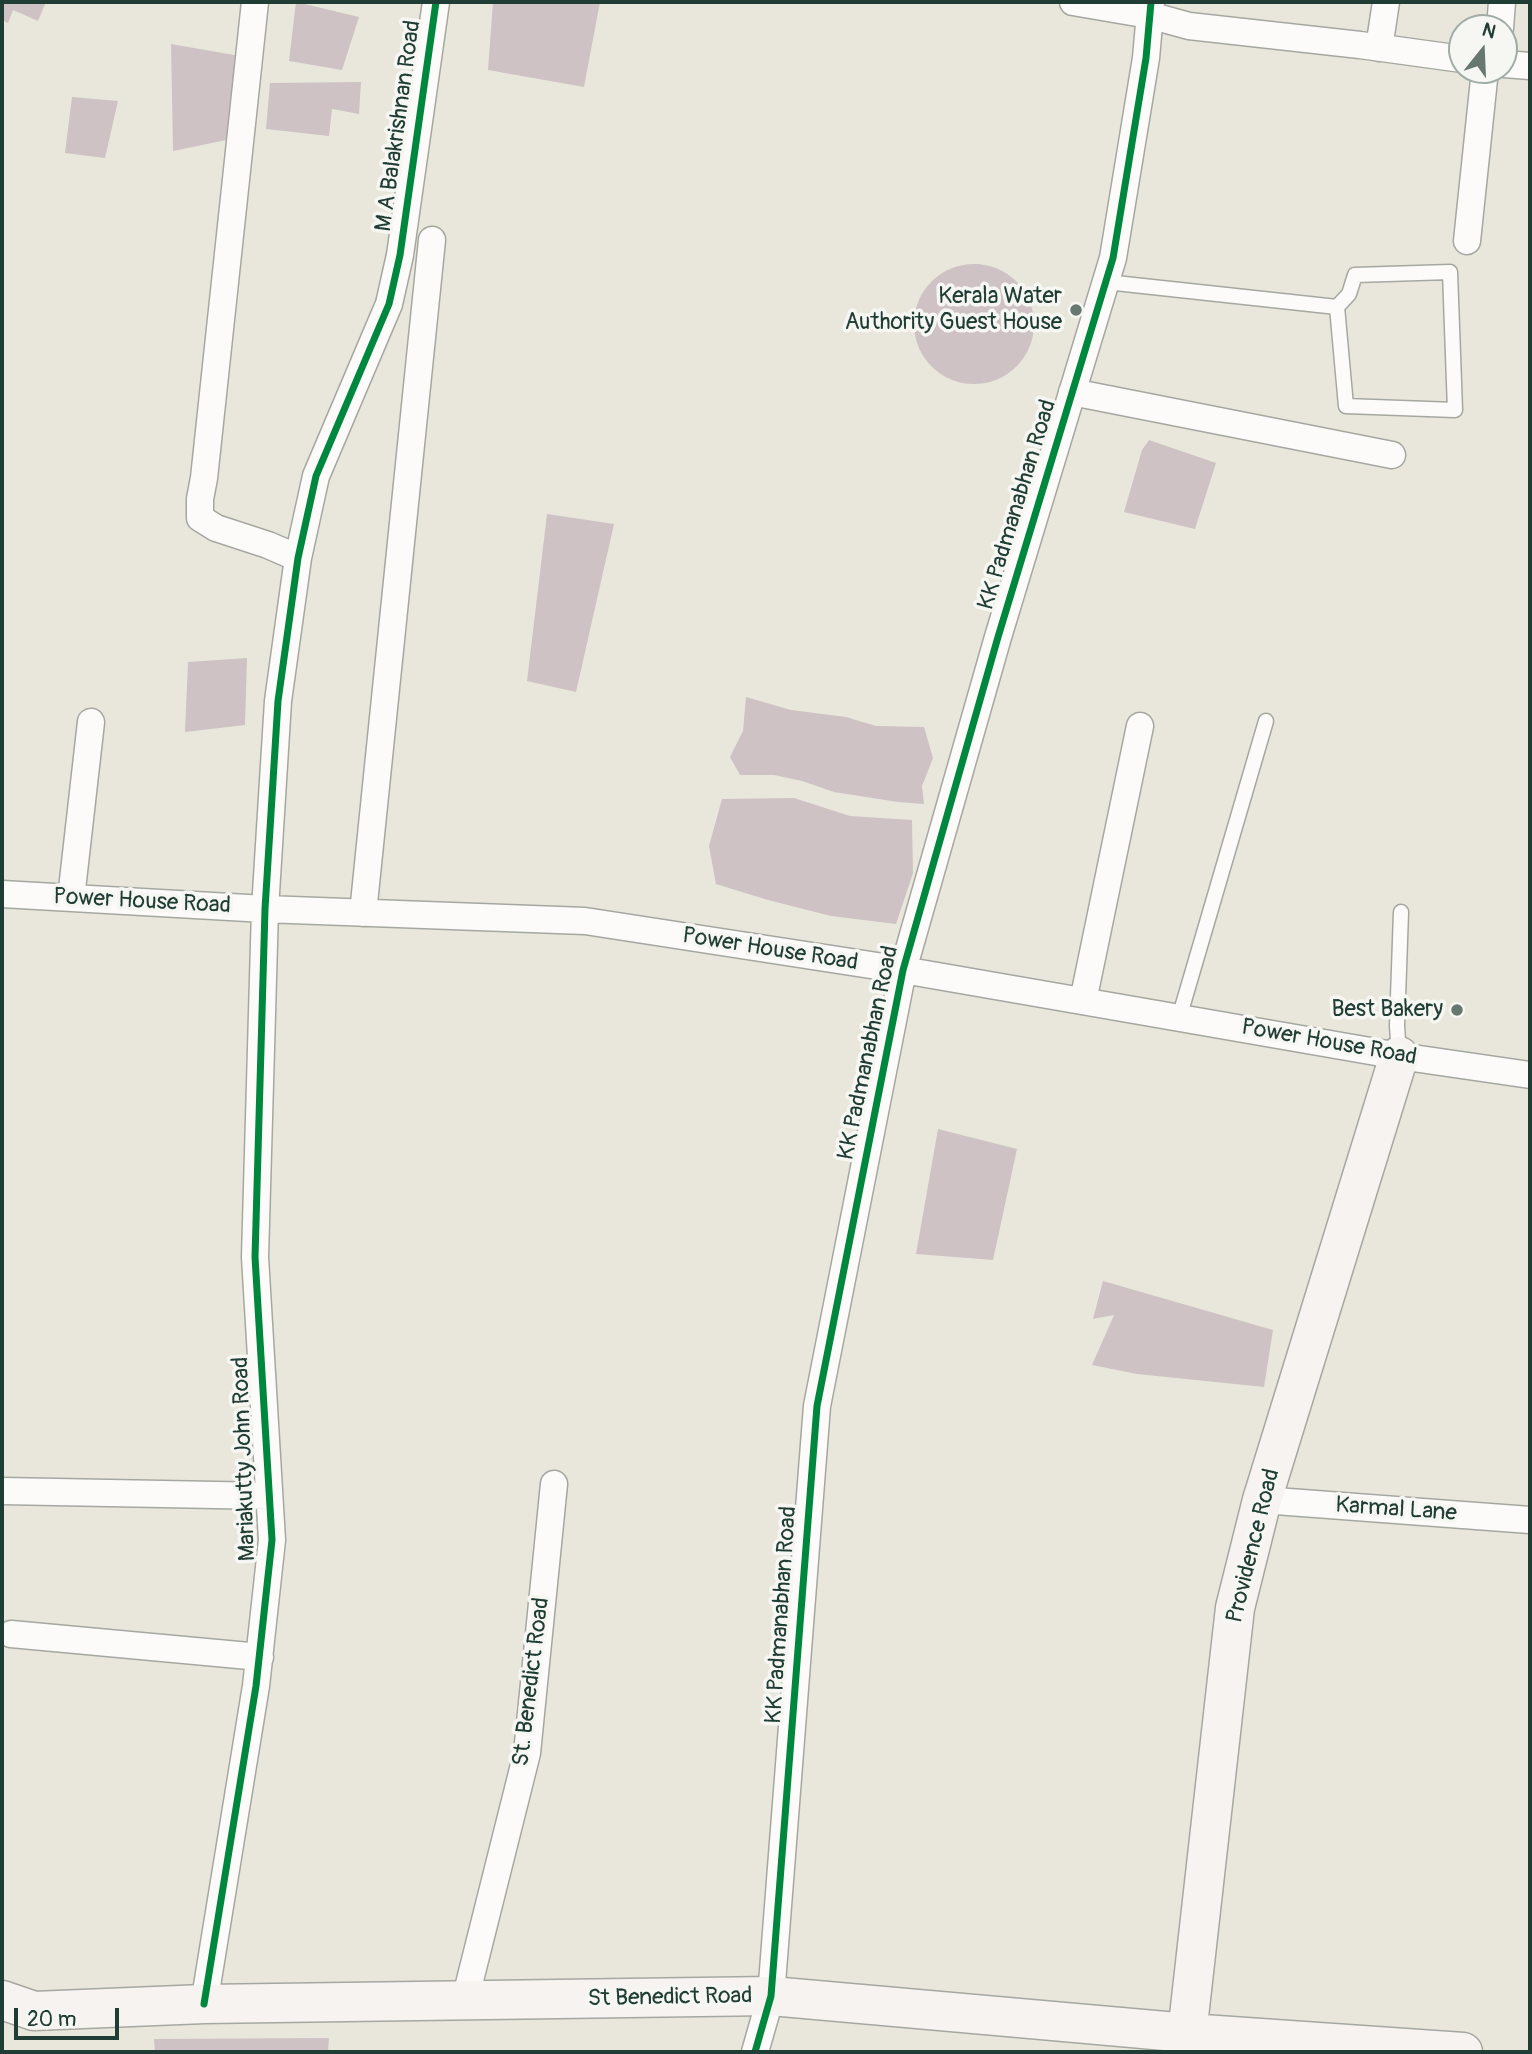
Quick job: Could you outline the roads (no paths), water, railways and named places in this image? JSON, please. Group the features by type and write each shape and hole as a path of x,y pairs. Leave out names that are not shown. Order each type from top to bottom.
{"street":[{"path":"256,2 200,518 216,528 298,558"},
{"name":"M A Balakrishnan Road","path":"298,558 316,476 389,304 400,256 436,2"},
{"path":"1073,2 1150,9 1189,26 1448,57"},
{"path":"1379,48 1387,2"},
{"name":"KK Padmanabhan Road","path":"755,2052 771,1996 817,1406 903,970 998,637 1113,258 1146,58 1150,9"},
{"path":"1467,241 1484,84"},
{"path":"363,913 432,240"},
{"path":"1072,392 1392,455"},
{"name":"Mariakutty John Road","path":"204,2004 260,1657 272,1540 255,1257 265,909 278,701 298,558"},
{"path":"71,898 91,722"},
{"path":"1083,1001 1140,726"},
{"name":"Power House Road","path":"2,894 265,909 585,921 903,970 1399,1056 1530,1075"},
{"name":"Providence Road","path":"1187,2043 1235,1608 1262,1500 1399,1056"},
{"name":"St. Benedict Road","path":"465,2000 527,1753 554,1484"},
{"path":"2,1492 269,1496"},
{"name":"Karmal Lane","path":"1262,1500 1530,1520"},
{"path":"11,1634 260,1657"},
{"name":"St Benedict Road","path":"2,2000 34,2011 204,2004 771,1996 1187,2043 1463,2052"}],"lane":[{"path":"1450,272 1455,410 1346,406 1337,307 1349,294 1355,275 1450,272"},
{"path":"1106,282 1337,307"},
{"path":"1179,1018 1266,721"},
{"path":"1399,1056 1397,1026 1401,912"}],"place":[{"name":"Kerala Water Authority Guest House","path":"1076,310"},
{"name":"Best Bakery","path":"1457,1010"}]}
